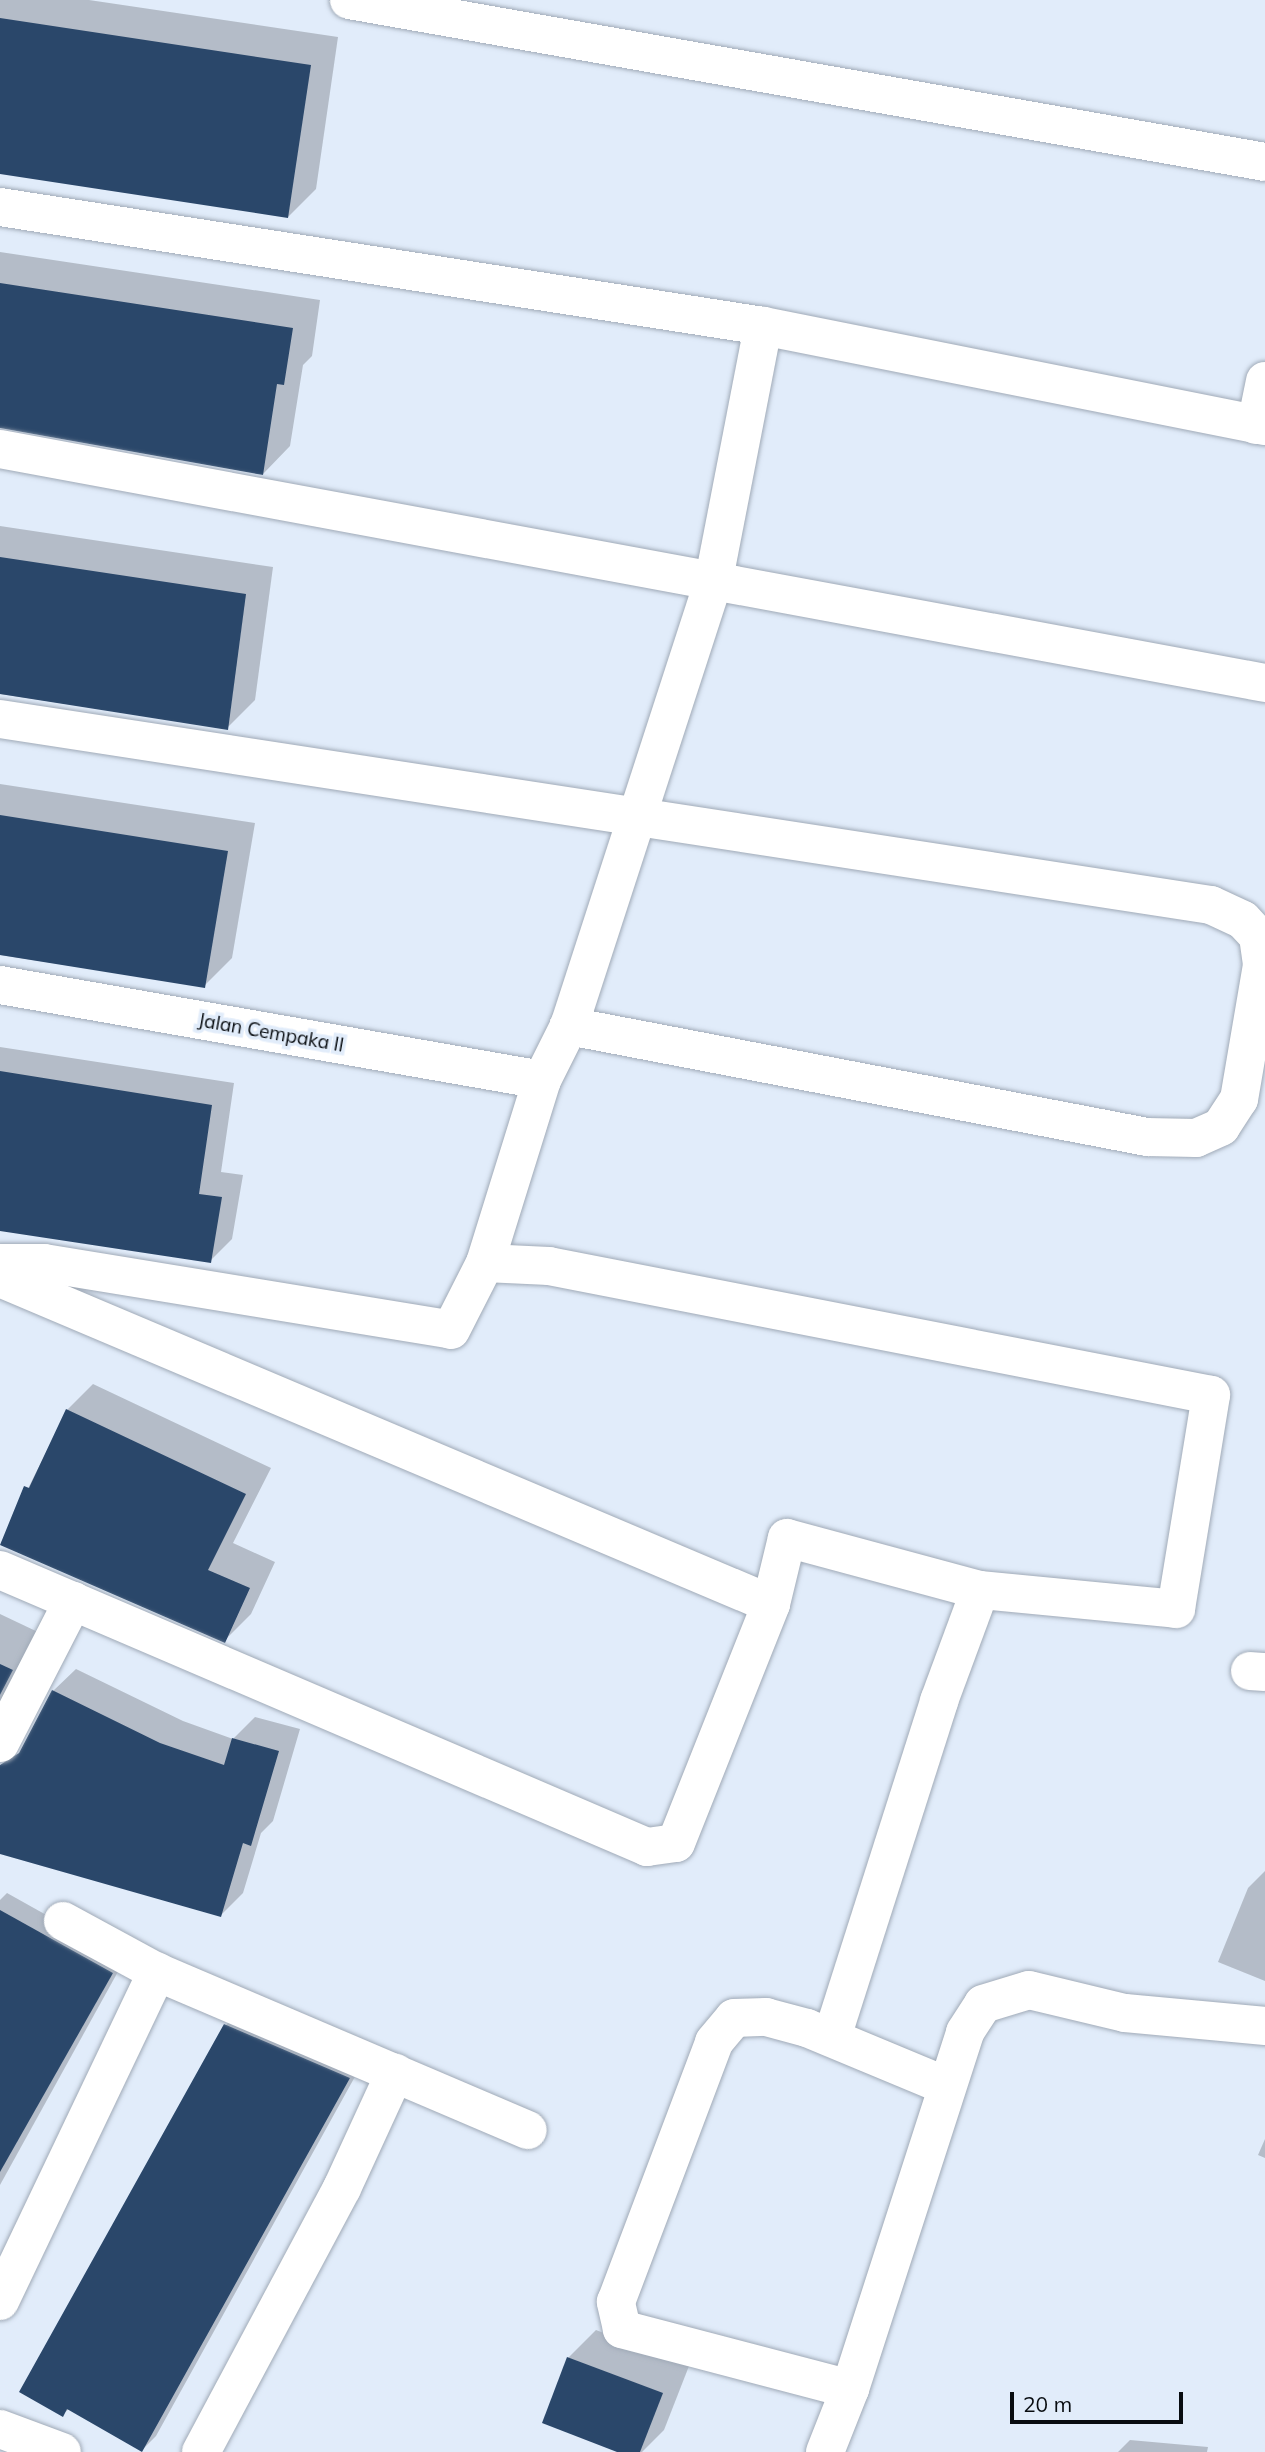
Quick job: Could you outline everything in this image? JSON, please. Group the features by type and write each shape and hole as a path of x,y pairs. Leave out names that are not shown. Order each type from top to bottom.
{"street":[{"path":"349,0 1265,162"},
{"path":"0,207 762,326 1261,425 1265,381"},
{"path":"0,1263 44,1263 452,1330 485,1263 542,1080 569,1026 641,815 713,584 762,326"},
{"path":"0,449 713,584 1265,683"},
{"path":"0,719 641,815 1211,905 1243,920 1258,936 1262,965 1239,1099 1222,1127 1196,1138 1147,1138 569,1026"},
{"name":"Jalan Cempaka II","path":"0,985 542,1080"},
{"path":"0,1570 647,1847 676,1843 771,1604 787,1538 979,1590 1176,1609 1211,1395 550,1266 485,1263"},
{"path":"0,1278 771,1604"},
{"path":"832,2037 939,1701 979,1590"},
{"path":"0,1743 73,1601"},
{"path":"63,1921 157,1972 528,2130"},
{"path":"0,2301 157,1972"},
{"path":"825,2452 850,2389 965,2032 983,2004 1009,1993 1030,1990 1125,2013 1265,2026"},
{"path":"850,2389 622,2329 616,2302 714,2042 734,2018 766,2017 832,2037 946,2086"},
{"path":"201,2452 342,2188 395,2073"},
{"path":"0,2429 44,2450"}],"building":[{"path":"0,18 311,65 288,218 0,174"},
{"path":"0,283 293,328 284,385 277,384 263,475 0,428"},
{"path":"0,557 246,594 228,730 0,694"},
{"path":"0,815 228,851 205,988 0,955"},
{"path":"0,1071 212,1105 199,1194 222,1197 211,1263 0,1231"},
{"path":"66,1409 246,1494 208,1570 250,1588 225,1643 0,1545 24,1486 29,1488"},
{"path":"0,1664 13,1670 0,1695"},
{"path":"52,1690 160,1743 224,1765 232,1738 279,1751 251,1846 243,1843 221,1917 0,1854 0,1765 19,1753"},
{"path":"0,1910 113,1973 0,2172"},
{"path":"224,2024 350,2078 142,2452 67,2409 63,2417 19,2392"},
{"path":"567,2357 663,2393 640,2452 617,2452 542,2423"}]}
